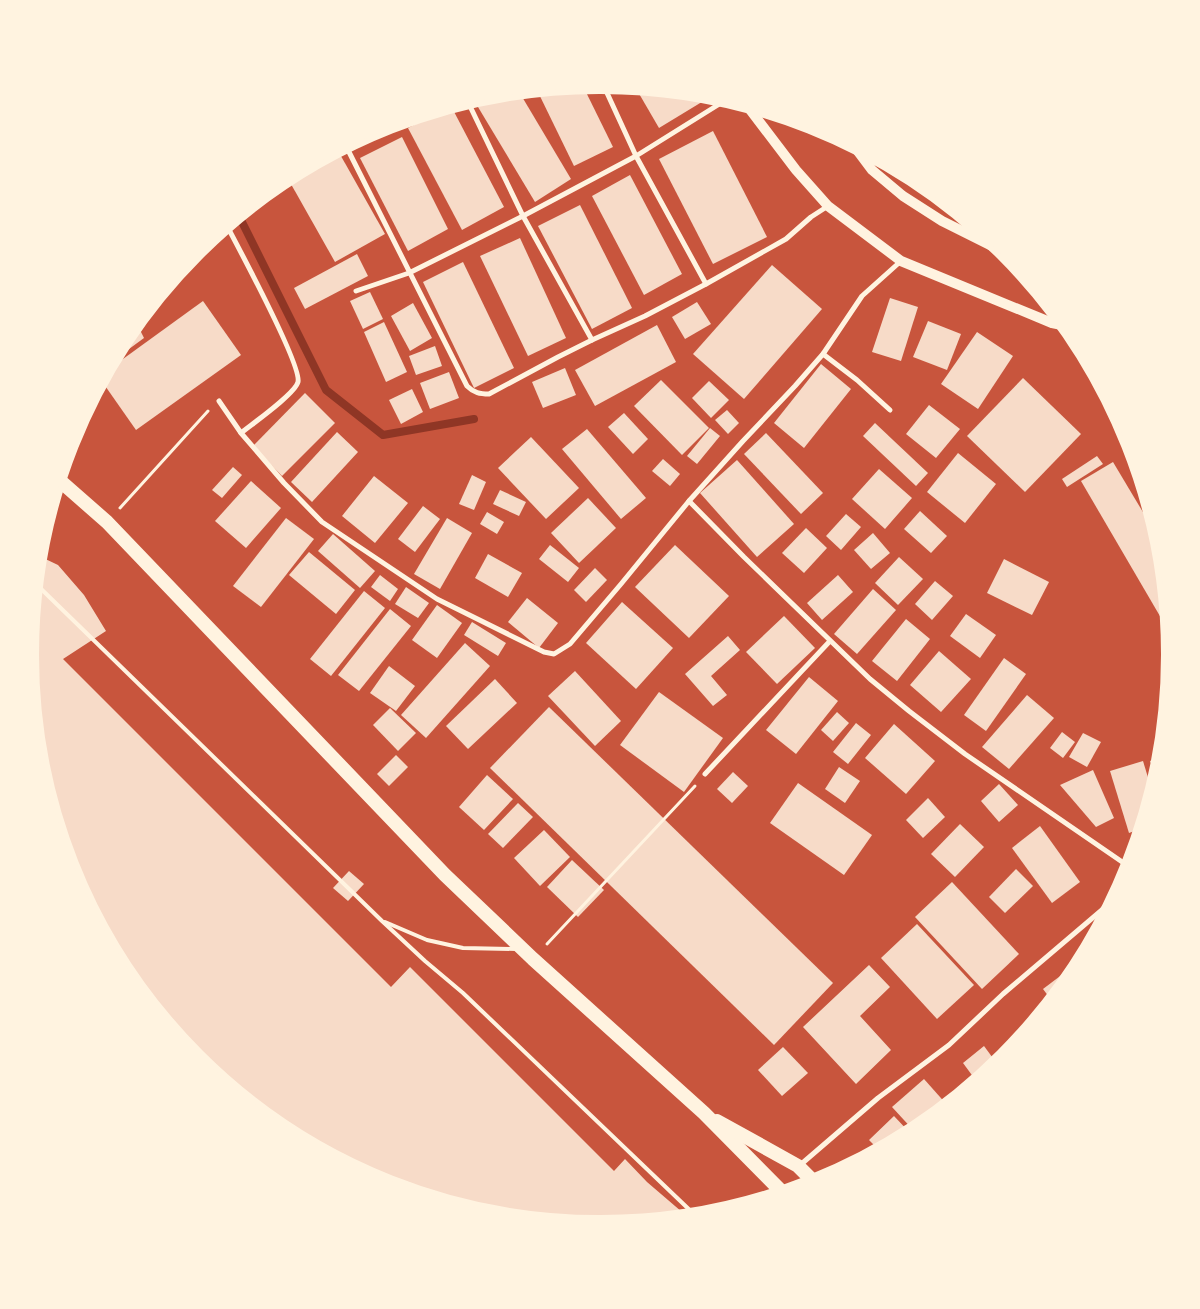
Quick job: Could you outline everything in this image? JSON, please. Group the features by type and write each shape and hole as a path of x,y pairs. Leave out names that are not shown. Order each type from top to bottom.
{"highway":[{"path":"63,483 107,522 445,875 528,954 704,1114 778,1189"},
{"path":"704,1114 798,1166 809,1177"}],"main road":[{"path":"752,112 796,170 828,206 901,261 1056,324"},
{"path":"861,155 872,170 903,196 942,221 984,242"}],"street":[{"path":"606,91 636,156 706,284"},
{"path":"356,290 409,273 523,216 636,156 719,104"},
{"path":"470,106 523,216 592,340"},
{"path":"348,150 467,386 478,394 489,394 592,340 646,316 706,284 786,239 811,217 828,206"},
{"path":"229,230 279,328 296,368 298,381 292,391 241,433"},
{"path":"218,401 241,433 284,483 322,522 437,599 544,652 554,654 570,644 689,501 823,354 862,296 901,261"},
{"path":"823,354 857,380 890,410"},
{"path":"689,501 870,679 965,754 1124,863"},
{"path":"705,774 830,641"},
{"path":"798,1166 878,1098 949,1045 1003,994 1103,909"}],"lane":[{"path":"40,589 382,921 463,993 690,1210"},
{"path":"382,921 427,940 463,948 528,954"}],"path":[{"path":"107,522 206,412 222,406"},
{"path":"528,954 705,774"}],"building":[{"path":"586,91 613,147 574,166 539,95"},
{"path":"638,92 704,101 659,128"},
{"path":"522,97 571,179 535,202 477,105"},
{"path":"453,110 504,207 462,230 408,128 426,119"},
{"path":"713,131 767,237 713,264 659,159"},
{"path":"402,137 448,229 408,251 360,158"},
{"path":"340,155 385,234 335,262 291,184"},
{"path":"630,175 682,274 644,295 592,196"},
{"path":"580,205 632,308 592,329 538,226"},
{"path":"520,238 566,338 528,356 480,256"},
{"path":"357,254 368,276 305,309 294,288"},
{"path":"463,262 514,368 474,388 423,282"},
{"path":"772,265 822,309 744,399 693,354"},
{"path":"370,292 383,319 363,329 350,301"},
{"path":"890,298 918,307 901,361 872,352"},
{"path":"203,301 241,355 136,430 105,386 118,362"},
{"path":"697,302 711,324 685,339 672,317"},
{"path":"413,303 432,338 410,351 391,316"},
{"path":"928,321 961,334 947,370 913,357"},
{"path":"384,322 407,372 386,382 364,332"},
{"path":"657,325 676,362 595,406 575,370"},
{"path":"140,329 144,338 124,353"},
{"path":"977,332 1013,356 978,409 941,384"},
{"path":"435,346 442,366 416,375 409,356"},
{"path":"821,364 851,389 804,448 774,423"},
{"path":"565,368 576,395 543,408 532,382"},
{"path":"449,372 459,398 430,409 420,383"},
{"path":"1023,378 1081,434 1025,492 967,436"},
{"path":"661,380 709,428 682,455 634,406"},
{"path":"709,381 729,400 711,418 692,398"},
{"path":"412,389 423,412 401,424 389,400"},
{"path":"305,393 335,423 282,476 253,446"},
{"path":"929,405 960,429 936,458 906,434"},
{"path":"727,410 739,423 728,434 715,420"},
{"path":"624,413 648,439 633,454 608,427"},
{"path":"875,423 928,473 916,486 863,436"},
{"path":"710,428 720,436 697,464 687,456"},
{"path":"587,429 646,498 621,519 562,449"},
{"path":"337,432 358,452 312,502 291,482"},
{"path":"766,433 823,493 801,514 744,454"},
{"path":"531,437 579,488 546,519 498,468"},
{"path":"958,453 996,484 965,523 927,492"},
{"path":"1097,456 1103,464 1067,487 1062,479"},
{"path":"663,459 680,474 670,486 652,471"},
{"path":"737,460 794,524 757,557 700,493"},
{"path":"1113,462 1147,519 1159,581 1163,621 1081,481"},
{"path":"233,467 242,475 222,498 212,490"},
{"path":"879,469 912,498 885,529 852,499"},
{"path":"472,475 486,482 474,510 459,504"},
{"path":"374,476 408,503 375,543 342,516"},
{"path":"251,481 281,508 246,548 215,521"},
{"path":"500,490 526,502 519,516 493,504"},
{"path":"588,498 616,528 579,563 551,533"},
{"path":"423,506 440,519 415,552 398,539"},
{"path":"920,511 947,536 931,553 904,529"},
{"path":"487,512 504,522 497,534 480,524"},
{"path":"846,514 861,527 841,550 826,536"},
{"path":"286,518 314,539 261,607 233,586"},
{"path":"447,518 472,533 440,589 414,574"},
{"path":"806,528 827,548 804,573 782,553"},
{"path":"873,533 890,553 871,569 854,550"},
{"path":"333,534 375,571 360,588 318,551"},
{"path":"550,545 579,568 568,582 539,559"},
{"path":"675,545 729,596 689,638 635,587"},
{"path":"309,552 355,590 336,614 289,575"},
{"path":"488,554 522,573 508,597 475,578"},
{"path":"899,557 923,579 898,605 875,583"},
{"path":"45,559 58,565 84,595 106,631 63,659 391,987 410,967 614,1171 625,1159 647,1182 682,1212 637,1217 563,1217 526,1213 454,1199 384,1175 318,1143 257,1102 201,1053 176,1026 131,968 94,904 66,836 47,764 37,691 37,618"},
{"path":"1004,559 1049,582 1032,615 987,593"},
{"path":"595,568 607,580 586,602 574,590"},
{"path":"380,575 398,589 390,601 371,587"},
{"path":"838,575 853,592 822,620 807,603"},
{"path":"935,581 953,596 932,620 915,604"},
{"path":"406,587 429,603 418,618 395,604"},
{"path":"873,589 896,610 857,654 834,634"},
{"path":"364,591 385,608 331,676 310,659"},
{"path":"527,598 558,623 539,648 508,622"},
{"path":"622,602 673,648 636,689 586,643"},
{"path":"437,605 462,623 437,658 412,640"},
{"path":"390,609 411,626 359,691 338,675"},
{"path":"966,614 996,635 980,658 950,636"},
{"path":"784,616 815,648 777,684 746,652"},
{"path":"906,619 930,639 897,681 872,661"},
{"path":"472,622 506,643 498,656 464,635"},
{"path":"728,636 740,650 711,676 727,695 713,706 685,674"},
{"path":"465,643 490,666 426,738 401,715"},
{"path":"939,651 971,679 941,712 910,685"},
{"path":"1004,658 1026,674 986,731 964,715"},
{"path":"389,666 415,686 396,711 370,693"},
{"path":"575,671 621,721 595,746 548,696"},
{"path":"809,677 838,701 796,754 766,730"},
{"path":"495,679 517,703 468,749 446,726"},
{"path":"659,692 723,738 684,792 620,745"},
{"path":"1027,695 1054,718 1009,769 982,747"},
{"path":"549,707 833,983 774,1045 490,768"},
{"path":"390,708 416,733 398,751 373,725"},
{"path":"837,712 849,723 833,741 821,730"},
{"path":"856,723 871,735 848,764 833,752"},
{"path":"894,724 935,761 906,794 865,758"},
{"path":"1062,732 1075,742 1063,758 1050,748"},
{"path":"1083,733 1101,742 1087,767 1069,757"},
{"path":"396,755 408,767 389,786 377,774"},
{"path":"1143,761 1149,781 1136,831 1129,833 1110,771"},
{"path":"839,767 860,781 845,803 825,789"},
{"path":"1093,770 1114,818 1096,827 1060,785"},
{"path":"733,772 748,786 732,803 717,789"},
{"path":"487,775 513,799 484,830 459,807"},
{"path":"798,783 872,835 844,875 770,823"},
{"path":"999,784 1018,805 999,822 981,801"},
{"path":"928,798 945,817 923,838 906,820"},
{"path":"518,803 533,817 503,848 488,834"},
{"path":"960,824 984,847 955,877 931,854"},
{"path":"1040,826 1080,882 1052,903 1012,848"},
{"path":"544,830 570,857 540,886 514,858"},
{"path":"572,860 604,890 578,917 547,887"},
{"path":"1016,869 1033,886 1005,913 989,897"},
{"path":"349,871 364,884 348,901 333,888"},
{"path":"952,882 1019,954 982,989 915,917"},
{"path":"917,924 974,985 937,1019 881,958"},
{"path":"869,965 890,987 860,1016 891,1050 856,1084 803,1027"},
{"path":"1067,971 1048,996 1043,989"},
{"path":"984,1046 993,1058 973,1077 963,1063"},
{"path":"783,1047 808,1073 782,1096 758,1070"},
{"path":"924,1079 944,1101 909,1126 892,1107"},
{"path":"894,1116 905,1128 875,1146 869,1140"}],"waterway":[{"path":"241,220 326,390 383,435 474,419"}]}
